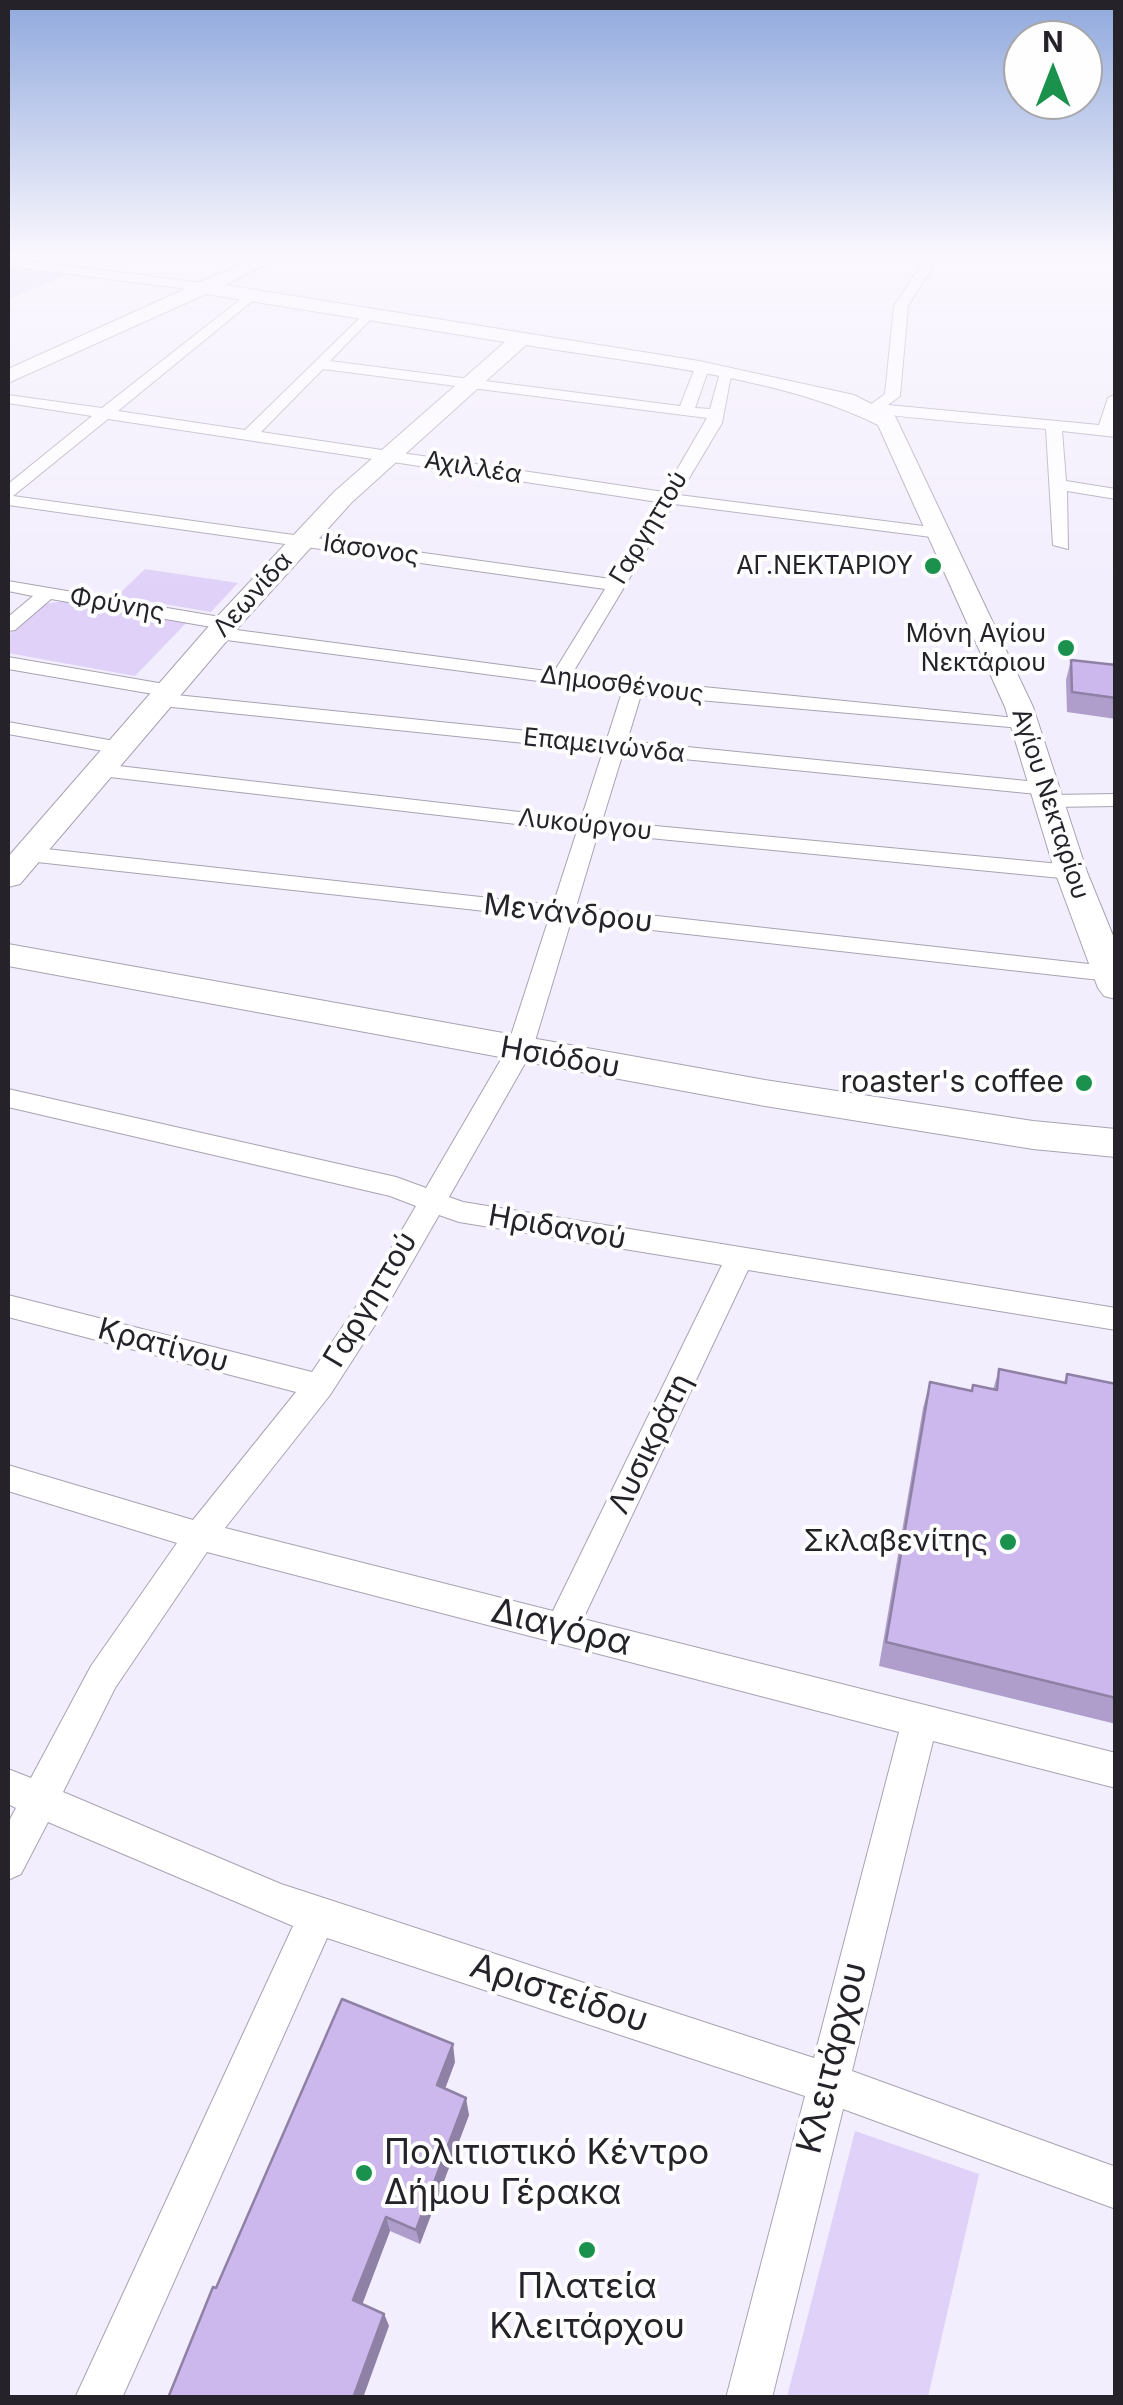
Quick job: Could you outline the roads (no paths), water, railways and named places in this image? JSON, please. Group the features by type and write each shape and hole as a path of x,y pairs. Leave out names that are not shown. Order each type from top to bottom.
{"street":[{"path":"8,377 33,365"},
{"path":"8,496 166,365"},
{"path":"248,436 320,365"},
{"path":"330,365 717,415"},
{"name":"Λεωνίδα","path":"8,877 303,541 389,455 491,365"},
{"path":"686,365 825,394 872,410 910,410 1110,431 1116,398"},
{"path":"872,410 892,396 896,365"},
{"path":"686,411 702,368"},
{"name":"Γαργηττού","path":"560,678 717,415 727,373"},
{"name":"Αχιλλέα","path":"8,399 667,498 939,532"},
{"name":"Αγίου Νεκταρίου","path":"872,410 894,431 1026,725 1070,872 1112,980"},
{"path":"1054,426 1062,546"},
{"path":"1057,485 1116,494"},
{"name":"Ιάσονος","path":"8,496 615,585"},
{"name":"Φρύνης","path":"8,586 223,628"},
{"path":"8,626 46,592"},
{"name":"Δημοσθένους","path":"223,628 633,688 1026,725"},
{"name":"Επαμεινώνδα","path":"8,662 166,695 612,748 1116,800"},
{"name":"Γαργηττού","path":"8,1861 24,1793 200,1536 319,1386 374,1303 519,1051 633,688"},
{"path":"8,728 120,748"},
{"name":"Λυκούργου","path":"101,770 589,826 1070,872"},
{"name":"Μενάνδρου","path":"28,854 1112,980"},
{"name":"Ησιόδου","path":"8,956 519,1051 1033,1136 1116,1143"},
{"name":"Ηριδανού","path":"8,1098 396,1187 459,1212 1116,1318"},
{"name":"Λυσικράτη","path":"562,1628 739,1259"},
{"name":"Κρατίνου","path":"8,1306 319,1386"},
{"name":"Διαγόρα","path":"8,1478 200,1536 1116,1772"},
{"name":"Κλειτάρχου","path":"750,2398 920,1720"},
{"name":"Αριστείδου","path":"24,1793 317,1916 827,2081 1001,2142 1116,2188"},
{"path":"98,2398 317,1916"}],"place":[{"name":"ΑΓ.ΝΕΚΤΑΡΙΟΥ","path":"933,566"},
{"name":"Μόνη Αγίου Νεκτάριου","path":"1066,648"},
{"name":"roaster's coffee","path":"1084,1083"},
{"name":"Σκλαβενίτης","path":"1008,1542"},
{"name":"Πολιτιστικό Κέντρο Δήμου Γέρακα","path":"364,2173"},
{"name":"Πλατεία Κλειτάρχου","path":"587,2250"}]}
